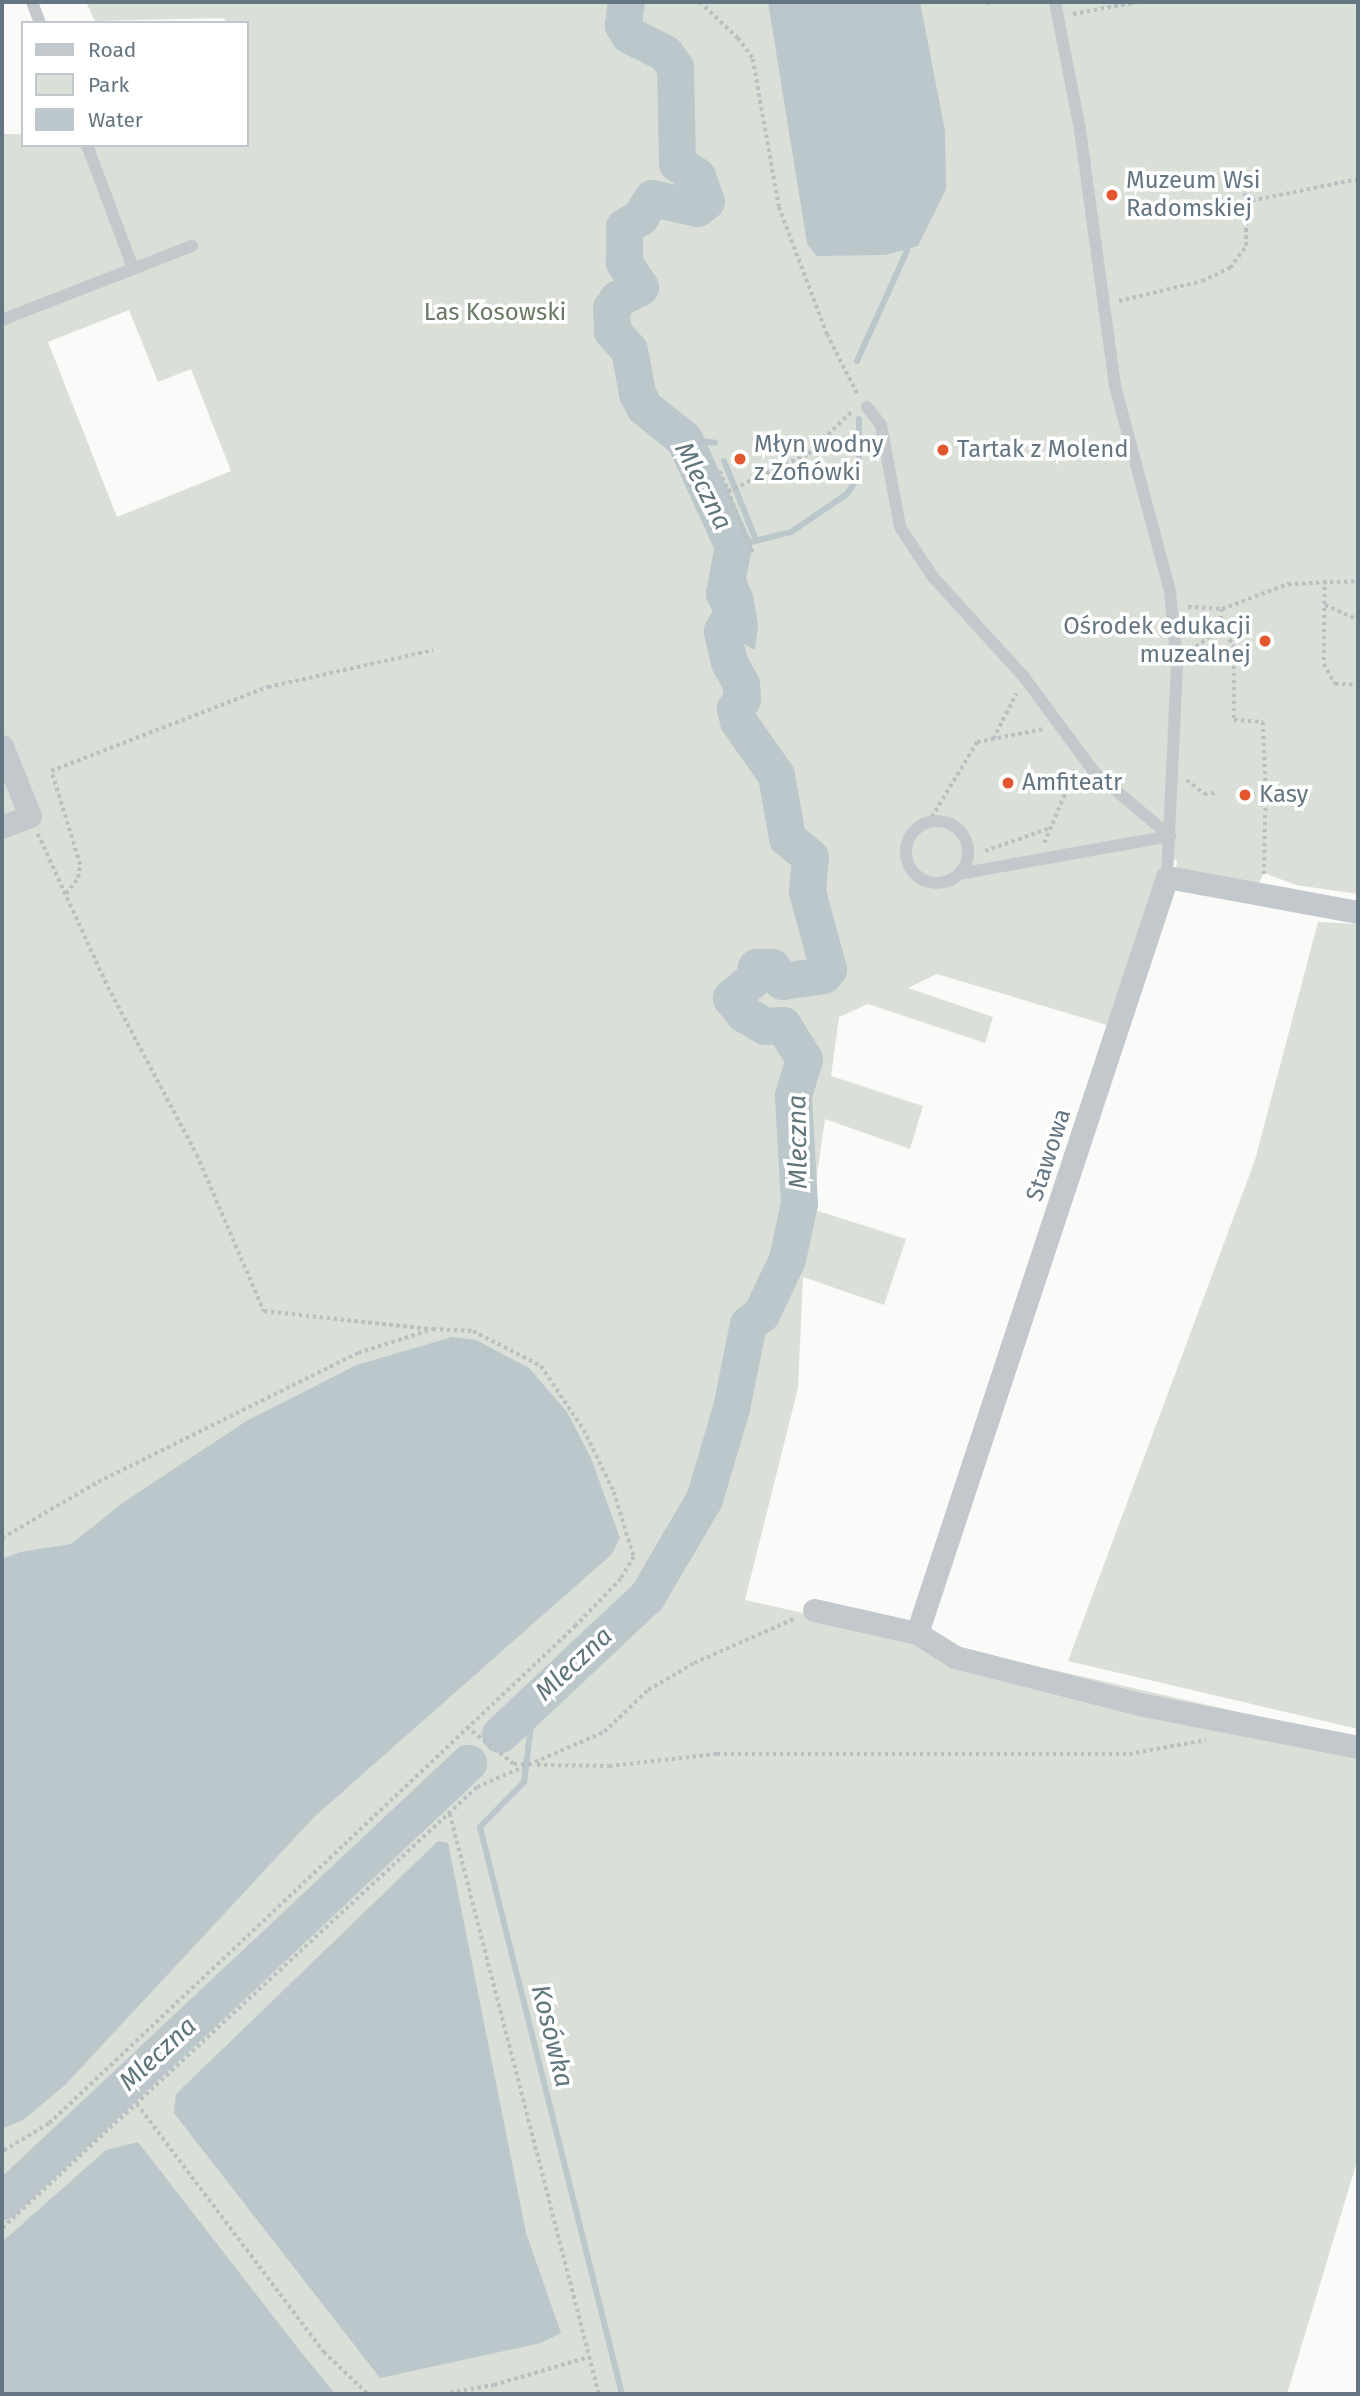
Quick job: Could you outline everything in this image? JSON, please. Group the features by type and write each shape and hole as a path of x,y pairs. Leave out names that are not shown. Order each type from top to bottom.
{"street":[{"path":"2,746 30,816 2,827"},
{"path":"1167,877 1358,912"},
{"name":"Stawowa","path":"917,1633 1167,877"},
{"path":"814,1610 917,1633 955,1657 1139,1704 1312,1742 1358,1747"}],"lane":[{"path":"32,2 39,21"},
{"path":"1055,2 1080,130 1115,386 1171,606 1177,665 1167,877"},
{"path":"88,147 133,268"},
{"path":"2,320 191,246"},
{"path":"868,408 881,425 905,536 933,577 1024,677 1095,773 1170,836"},
{"path":"959,874 967,858 960,831 943,822 928,823 909,838 909,867 934,883 959,874 1170,836"}],"path":[{"path":"700,2 738,38 752,59 773,152 779,207 827,334 868,408 807,454 728,491"},
{"path":"1057,17 1137,2"},
{"path":"1245,202 1358,179"},
{"path":"1103,304 1202,281 1230,268 1246,246 1245,187"},
{"path":"720,471 754,553"},
{"path":"1325,580 1327,675 1335,684 1358,685"},
{"path":"1171,606 1222,609 1288,583 1358,581"},
{"path":"1325,605 1358,620"},
{"path":"1222,609 1221,628 1234,645 1234,720 1263,722 1266,794 1263,879"},
{"path":"1177,665 1221,628"},
{"path":"66,894 78,878 80,865 51,771 268,687 433,650"},
{"path":"993,739 1024,677"},
{"path":"928,823 977,743 1060,726"},
{"path":"1037,860 1081,755"},
{"path":"1173,774 1181,774 1204,794 1215,793"},
{"path":"1252,794 1266,794"},
{"path":"2,2152 49,2124 621,1579 634,1557 633,1543 584,1430 541,1366 473,1331 264,1311 197,1155 108,986 30,816"},
{"path":"967,858 1050,828"},
{"path":"2,1538 98,1482 346,1359 433,1329"},
{"path":"2,2228 477,1787 536,1765 604,1732 648,1690 694,1663 814,1610"},
{"path":"467,1727 514,1764 536,1765 609,1766 716,1754 1129,1754 1214,1738"},
{"path":"450,1814 599,2394"},
{"path":"136,2104 324,2352 368,2394"},
{"path":"443,2394 494,2385 589,2357"}],"green space":[{"name":"Las Kosowski","path":"86,2 1358,2 1358,894 1296,885 1264,873 1258,885 1176,870 1177,860 1165,858 1110,1026 937,974 908,988 993,1017 985,1043 868,1004 839,1017 831,1076 923,1106 910,1149 825,1119 812,1209 906,1239 884,1305 803,1277 798,1388 745,1600 1358,1739 1358,2158 1287,2394 2,2394 2,134 21,134 21,147 248,147 248,21 226,21 224,18 95,21","holes":["129,310 158,382 191,369 231,471 117,517 48,342"]},
{"path":"1318,922 1358,924 1358,1729 1068,1661 1255,1160"}],"water":[{"path":"768,2 920,2 945,131 946,189 918,246 885,255 816,256 807,243"},
{"path":"723,515 732,531 742,535 749,552 739,563 753,595 758,625 755,650 744,644 724,600 720,571 724,553 712,520"},
{"path":"452,1337 476,1340 529,1368 567,1412 591,1458 620,1538 612,1554 314,1817 66,2084 23,2120 2,2129 2,1559 20,1552 71,1544 124,1502 248,1420 357,1365"},
{"path":"438,1841 448,1843 526,2233 561,2333 541,2343 380,2378 174,2113 176,2094"},
{"path":"138,2142 335,2394 2,2394 2,2242 106,2150"}],"waterway":[{"name":"Mleczna","path":"500,1734 647,1596 704,1499 731,1408 748,1324 761,1314 787,1259 799,1203 793,1095 804,1059 783,1025 765,1026 744,1014 731,998 754,978 756,967 772,967 782,981 823,975 828,969 807,891 810,857 787,838 776,775 738,721 735,708 742,699 741,684 729,662 722,631 733,611 724,593 733,546 684,439 644,407 637,393 629,350 612,331 611,308 617,299 640,287 624,262 624,227 640,217 652,198 697,208 706,201 697,176 677,163 675,67 665,53 629,35 623,25 626,2"},
{"path":"857,361 907,251 904,246"},
{"path":"738,545 791,532 847,494 856,480 859,462 859,419"},
{"path":"684,439 715,443"},
{"path":"724,461 756,540"},
{"name":"Kosówka","path":"534,1701 524,1782 480,1827 622,2394"},
{"name":"Mleczna","path":"2,2201 468,1763"}],"place":[{"name":"Muzeum Wsi Radomskiej","path":"1112,195"},
{"name":"Tartak z Molend","path":"943,450"},
{"name":"Młyn wodny z Zofiówki","path":"740,459"},
{"name":"Ośrodek edukacji muzealnej","path":"1265,641"},
{"name":"Amfiteatr","path":"1008,783"},
{"name":"Kasy","path":"1245,795"}]}
